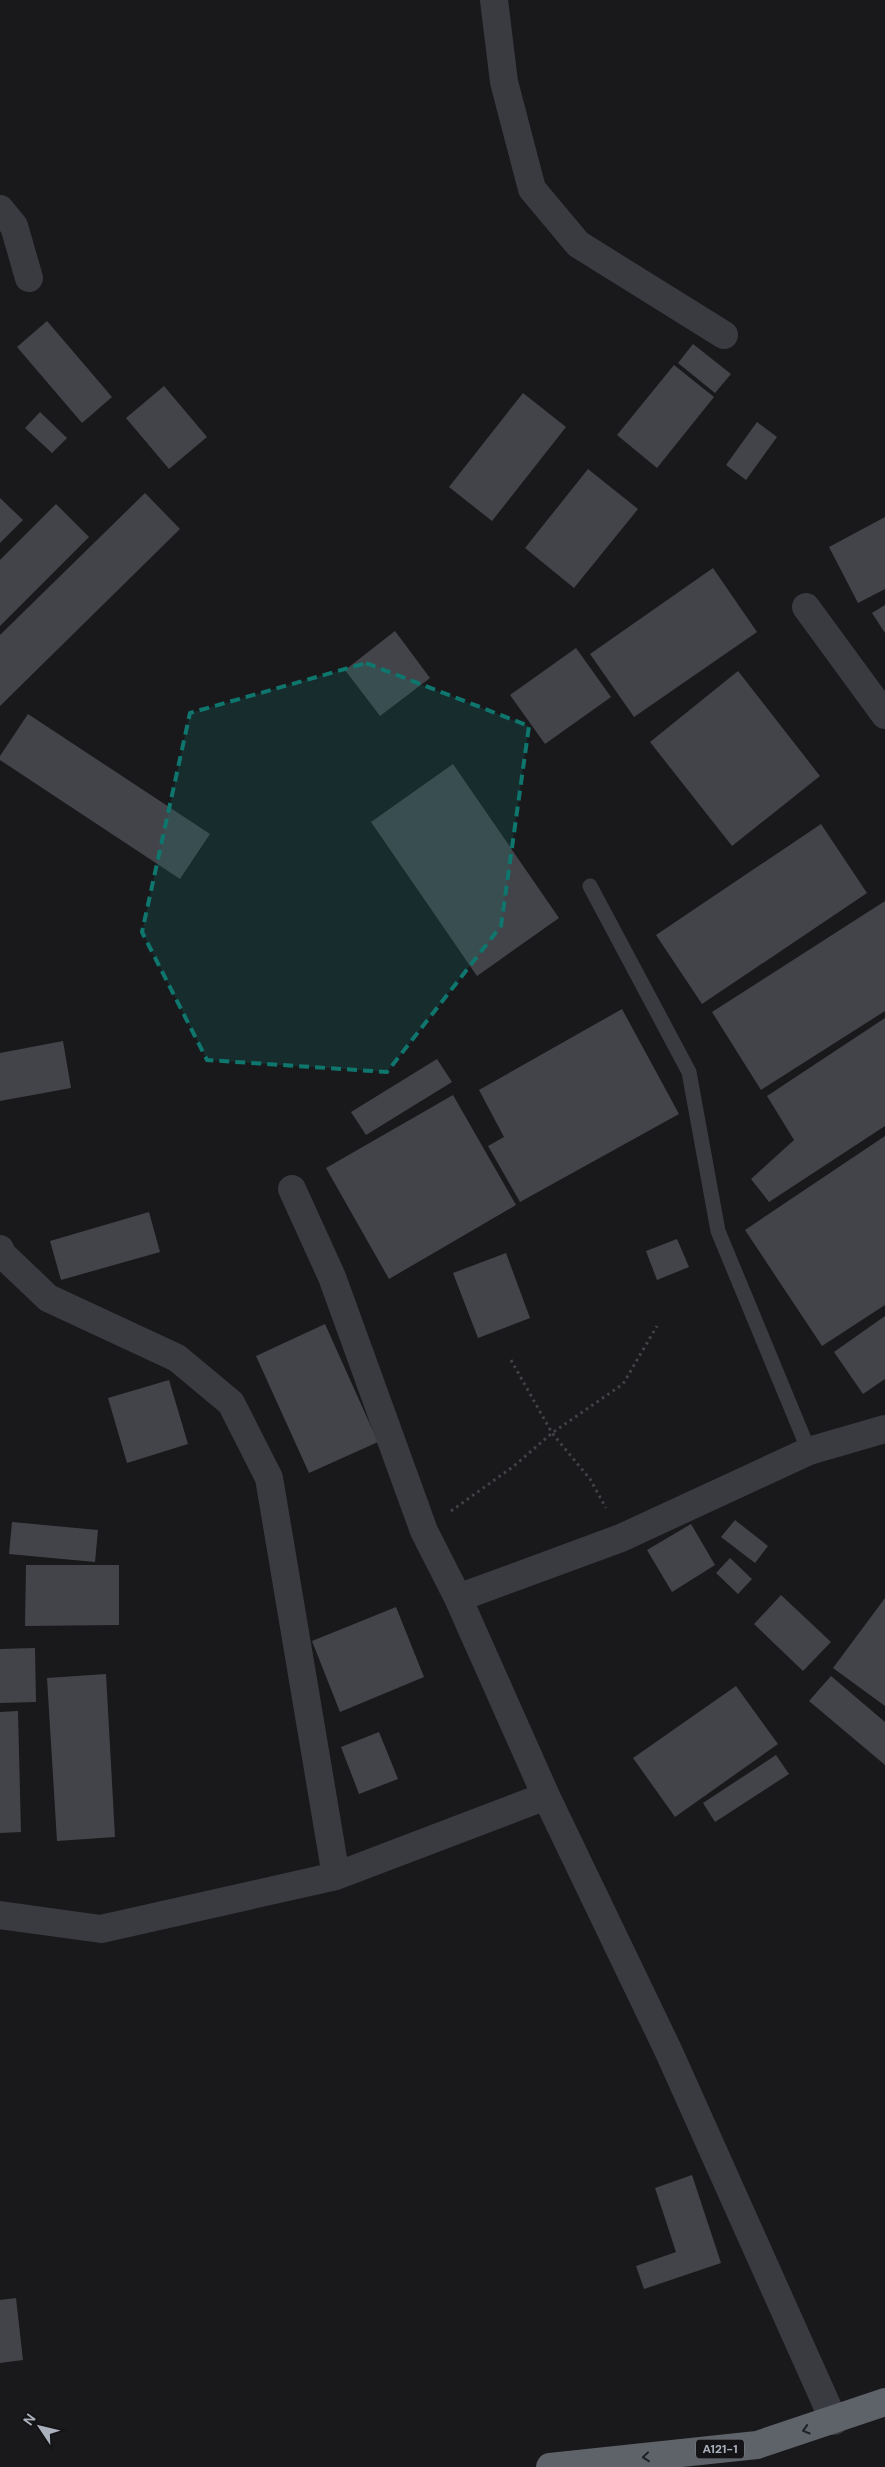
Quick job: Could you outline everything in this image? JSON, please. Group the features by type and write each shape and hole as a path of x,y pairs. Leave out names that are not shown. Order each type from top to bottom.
{"highway":[{"name":"A121-1","path":"550,2467 757,2445 834,2421 885,2402"}],"street":[{"path":"494,0 504,82 532,189 578,244 724,335"},
{"path":"0,209 14,226 30,278"},
{"path":"806,607 885,714"},
{"path":"292,1189 332,1277 424,1531 458,1598 546,1796 668,2050 834,2421"},
{"path":"0,1248 2,1254 48,1298 177,1358 231,1403 269,1478 336,1876"},
{"path":"458,1598 621,1538 809,1451 885,1429"},
{"path":"0,1915 101,1930 336,1876 546,1796"}],"lane":[{"path":"590,886 690,1072 718,1232 809,1451"}],"path":[{"path":"424,1531 514,1466 552,1433 623,1384 656,1326"},
{"path":"511,1360 552,1433 590,1479 621,1538"}],"highlighted area":[{"path":"366,663 529,726 501,926 387,1072 207,1060 142,932 190,713"}],"building":[{"path":"47,321 112,397 82,423 17,347"},
{"path":"693,344 731,374 715,393 678,363"},
{"path":"674,365 714,397 657,468 617,435"},
{"path":"164,386 207,437 169,469 126,418"},
{"path":"523,393 566,427 492,521 449,487"},
{"path":"40,412 67,438 52,453 25,428"},
{"path":"757,422 777,437 746,480 726,465"},
{"path":"588,469 638,509 574,588 525,548"},
{"path":"145,493 180,529 0,706 0,635"},
{"path":"0,498 23,520 0,543"},
{"path":"56,504 89,537 0,626 0,560"},
{"path":"885,517 885,589 858,603 829,547"},
{"path":"713,568 757,632 634,717 590,654"},
{"path":"885,605 885,633 872,613"},
{"path":"395,631 430,678 380,716 345,670"},
{"path":"576,648 611,697 545,744 510,695"},
{"path":"738,671 820,776 732,846 650,742"},
{"path":"28,714 210,834 180,879 0,760 0,756"},
{"path":"453,764 559,918 477,976 371,822"},
{"path":"821,824 867,893 702,1004 656,935"},
{"path":"885,901 885,1011 761,1090 712,1012"},
{"path":"622,1009 679,1114 520,1202 488,1146 504,1137 479,1090"},
{"path":"885,1018 885,1126 769,1202 751,1179 794,1140 767,1096"},
{"path":"63,1041 71,1088 0,1101 0,1053"},
{"path":"437,1059 452,1082 366,1135 351,1112"},
{"path":"453,1095 516,1205 389,1279 326,1168"},
{"path":"885,1136 885,1305 822,1346 745,1230"},
{"path":"149,1212 160,1252 61,1280 50,1241"},
{"path":"677,1239 689,1267 657,1280 646,1251"},
{"path":"506,1253 530,1318 478,1338 453,1273"},
{"path":"885,1316 885,1379 863,1394 834,1352"},
{"path":"325,1324 378,1442 309,1473 256,1356"},
{"path":"169,1380 188,1444 127,1463 108,1398"},
{"path":"735,1520 768,1546 755,1563 721,1537"},
{"path":"12,1522 98,1530 95,1562 9,1554"},
{"path":"691,1524 715,1565 672,1592 647,1550"},
{"path":"730,1558 752,1579 738,1594 716,1573"},
{"path":"26,1565 119,1565 119,1625 25,1626"},
{"path":"781,1595 831,1642 803,1671 754,1624"},
{"path":"885,1598 885,1706 833,1668"},
{"path":"396,1607 424,1677 340,1712 312,1641"},
{"path":"35,1648 36,1702 0,1703 0,1649"},
{"path":"106,1674 115,1837 57,1841 47,1678"},
{"path":"831,1676 885,1722 885,1765 809,1701"},
{"path":"736,1686 778,1744 675,1817 633,1758"},
{"path":"18,1711 21,1832 0,1833 0,1712"},
{"path":"379,1732 398,1779 359,1794 341,1747"},
{"path":"776,1755 789,1774 715,1822 703,1803"},
{"path":"692,2175 721,2263 644,2289 636,2266 676,2252 655,2188"},
{"path":"16,2298 23,2360 0,2363 0,2300"}]}
